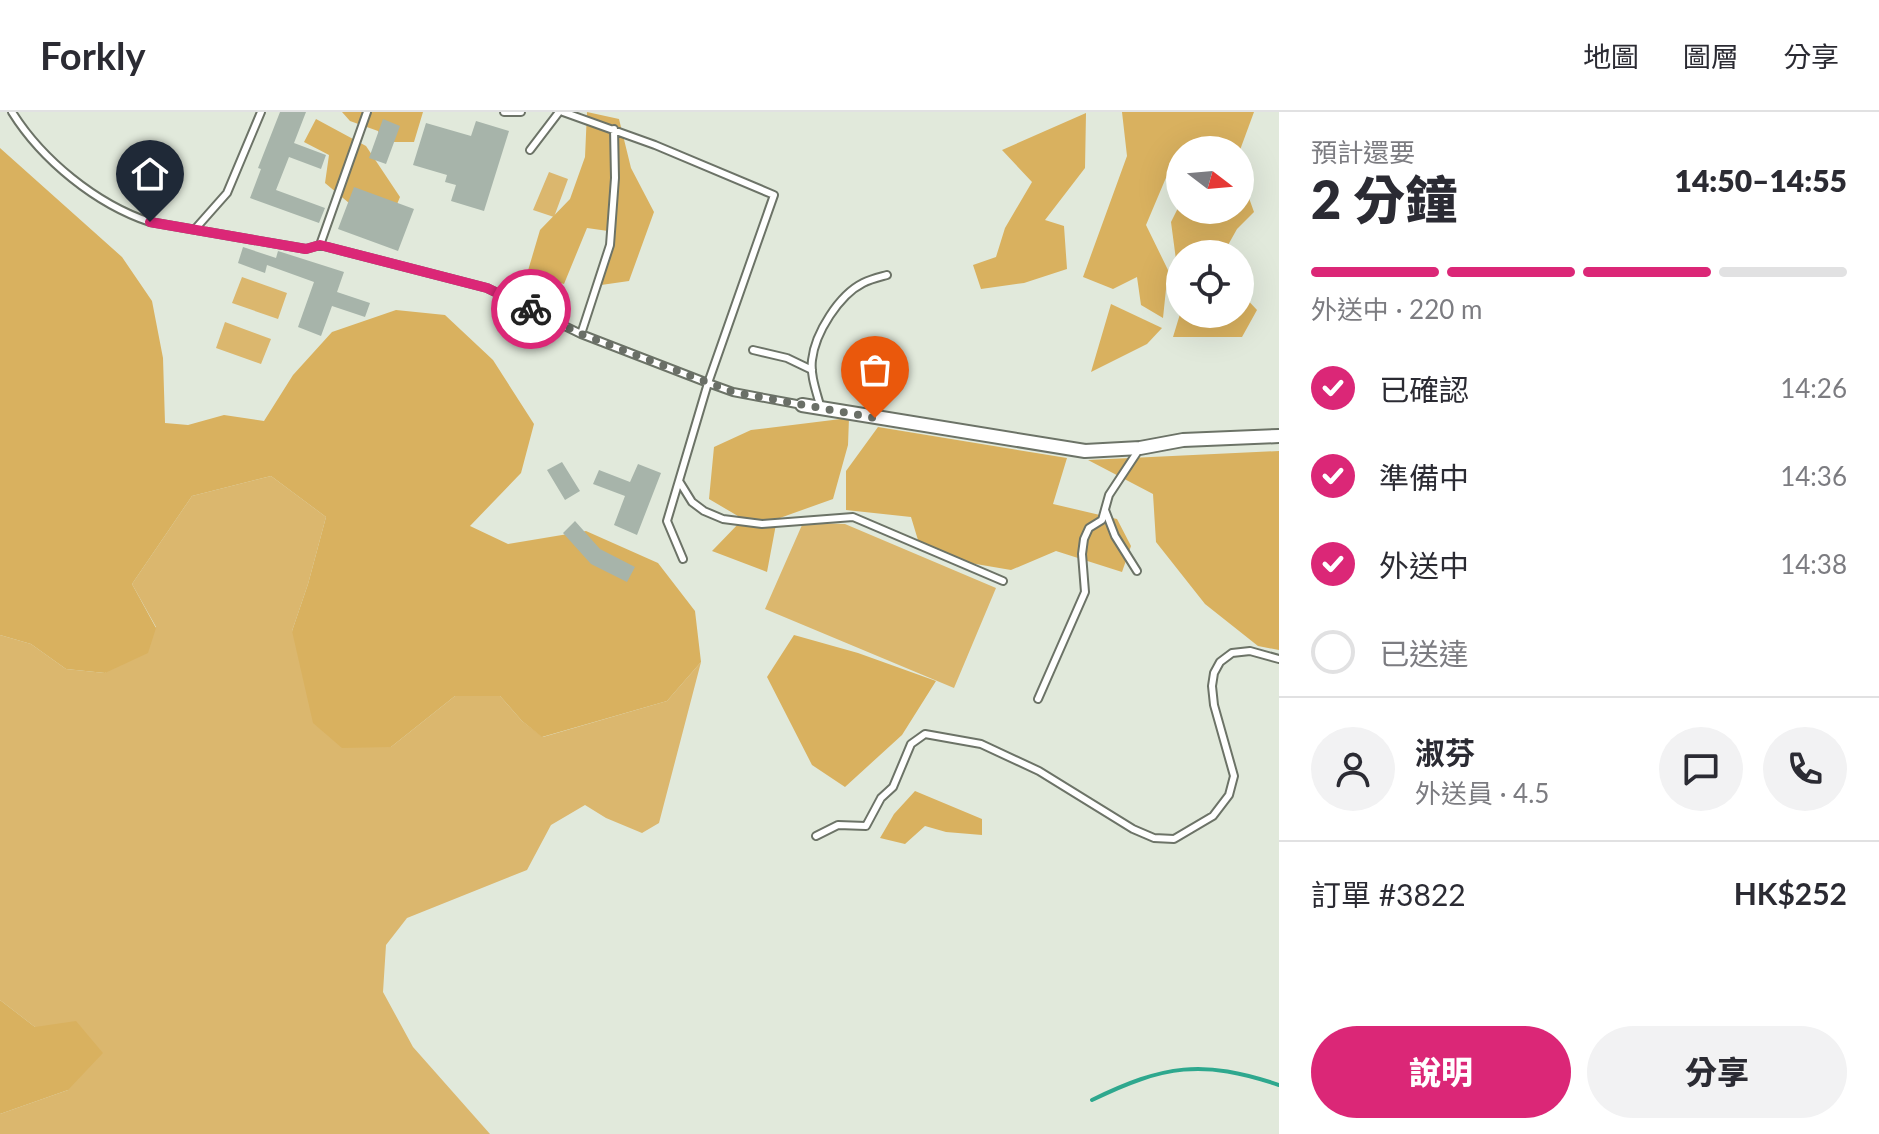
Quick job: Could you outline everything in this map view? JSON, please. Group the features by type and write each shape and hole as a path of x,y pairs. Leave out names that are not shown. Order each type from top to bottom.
{"street":[{"path":"802,405 1085,451 1140,448 1183,440 1279,436"}],"lane":[{"path":"12,112 28,136 69,174 102,200 125,213 150,222 306,249 320,245 487,288 581,334 708,383 744,394 802,405"},
{"path":"196,228 217,208 227,193 261,112"},
{"path":"320,245 367,112"},
{"path":"504,112 521,112"},
{"path":"530,150 561,112 614,129 774,195 708,383 667,521 683,559"},
{"path":"581,334 610,245 615,178 614,129"},
{"path":"821,409 812,357 822,330 839,305 861,284 887,275"},
{"path":"753,350 787,358 812,370"},
{"path":"1038,699 1085,592 1084,539 1089,528 1102,520 1109,495 1140,448"},
{"path":"679,481 692,502 723,519 762,524 853,517 1003,581"},
{"path":"1105,510 1115,536 1137,571"},
{"path":"816,836 838,825 866,826 881,798 893,787 911,744 925,734 981,744 1039,771 1133,829 1154,838 1174,839 1213,816 1229,795 1234,776 1214,705 1212,686 1220,662 1232,653 1250,651 1279,659"}],"shaded area":[{"path":"342,112 423,112 414,142 383,142 378,131 350,121"},
{"path":"587,112 619,119 631,168 654,212 629,281 601,285 615,232 587,228 564,284 527,274 540,230 570,199 585,157"},
{"path":"1122,112 1254,112 1245,136 1166,136 1166,178 1146,225 1166,266 1163,318 1141,305 1137,277 1113,289 1083,277 1127,156"},
{"path":"1086,113 1085,168 1045,220 1064,226 1067,269 1024,283 981,289 973,265 996,257 1005,228 1032,182 1002,150"},
{"path":"316,119 366,146 400,197 385,233 325,183 329,155 304,142"},
{"path":"0,148 122,257 152,301 163,358 165,423 188,425 224,415 264,421 293,375 332,332 396,310 445,315 493,360 534,424 521,473 470,526 508,544 586,531 658,563 695,611 701,662 667,701 542,737 522,721 500,696 455,696 391,747 342,748 313,723 292,631 326,517 271,476 192,496 132,584 156,628 148,653 105,673 66,669 31,644 0,635"},
{"path":"549,172 568,179 554,217 533,210"},
{"path":"1171,224 1242,224 1231,240 1173,240"},
{"path":"242,277 287,293 278,319 232,303"},
{"path":"1111,304 1162,328 1147,344 1091,372"},
{"path":"225,322 271,339 261,364 216,348"},
{"path":"1176,328 1247,328 1242,337 1173,337"},
{"path":"849,418 848,445 833,499 777,519 767,572 712,551 743,519 709,499 714,447 751,430"},
{"path":"878,427 1067,458 1053,504 1117,519 1131,546 1122,572 1056,551 1011,570 970,563 921,550 911,517 846,510 846,471"},
{"path":"1279,451 1279,650 1258,646 1205,604 1156,542 1153,494 1088,460"},
{"path":"271,476 326,517 292,631 391,747 455,696 500,696 522,721 543,737 667,701 701,662 659,823 642,833 606,818 585,805 551,825 527,870 407,918 386,945 383,992 413,1047 490,1134 0,1134 0,1114 68,1090 35,1027 0,1000 0,635 31,644 66,669 105,673 156,627 132,584 192,496"},
{"path":"845,524 996,588 954,688 765,609 802,525"},
{"path":"794,635 858,653 936,681 902,735 845,787 812,765 767,677"},
{"path":"915,791 982,819 982,835 946,832 925,826 905,844 880,838 894,814"},
{"path":"0,1000 35,1027 76,1021 103,1053 68,1090 0,1114"}],"building":[{"path":"280,112 306,112 294,143 326,155 321,169 289,157 276,190 325,208 319,223 250,198"},
{"path":"383,119 400,126 386,164 369,158"},
{"path":"476,121 509,131 484,211 451,201 456,185 445,182 447,175 413,165 426,123 471,136"},
{"path":"354,187 414,209 398,251 338,229"},
{"path":"243,247 276,258 278,251 344,272 337,292 370,303 365,317 332,306 321,336 298,327 314,282 267,265 265,273 238,263"},
{"path":"562,462 580,491 565,500 547,470"},
{"path":"638,464 661,473 637,535 614,525 625,496 593,484 599,470 630,482"},
{"path":"575,521 600,549 635,567 627,582 591,564 563,533"}],"waterway":[{"path":"1092,1100 1141,1079 1184,1070 1227,1071 1279,1085"}],"way so far":[{"path":"531,309 581,334 733,392 875,418"}],"route":[{"path":"150,222 306,249 320,245 487,288 531,309"}]}
